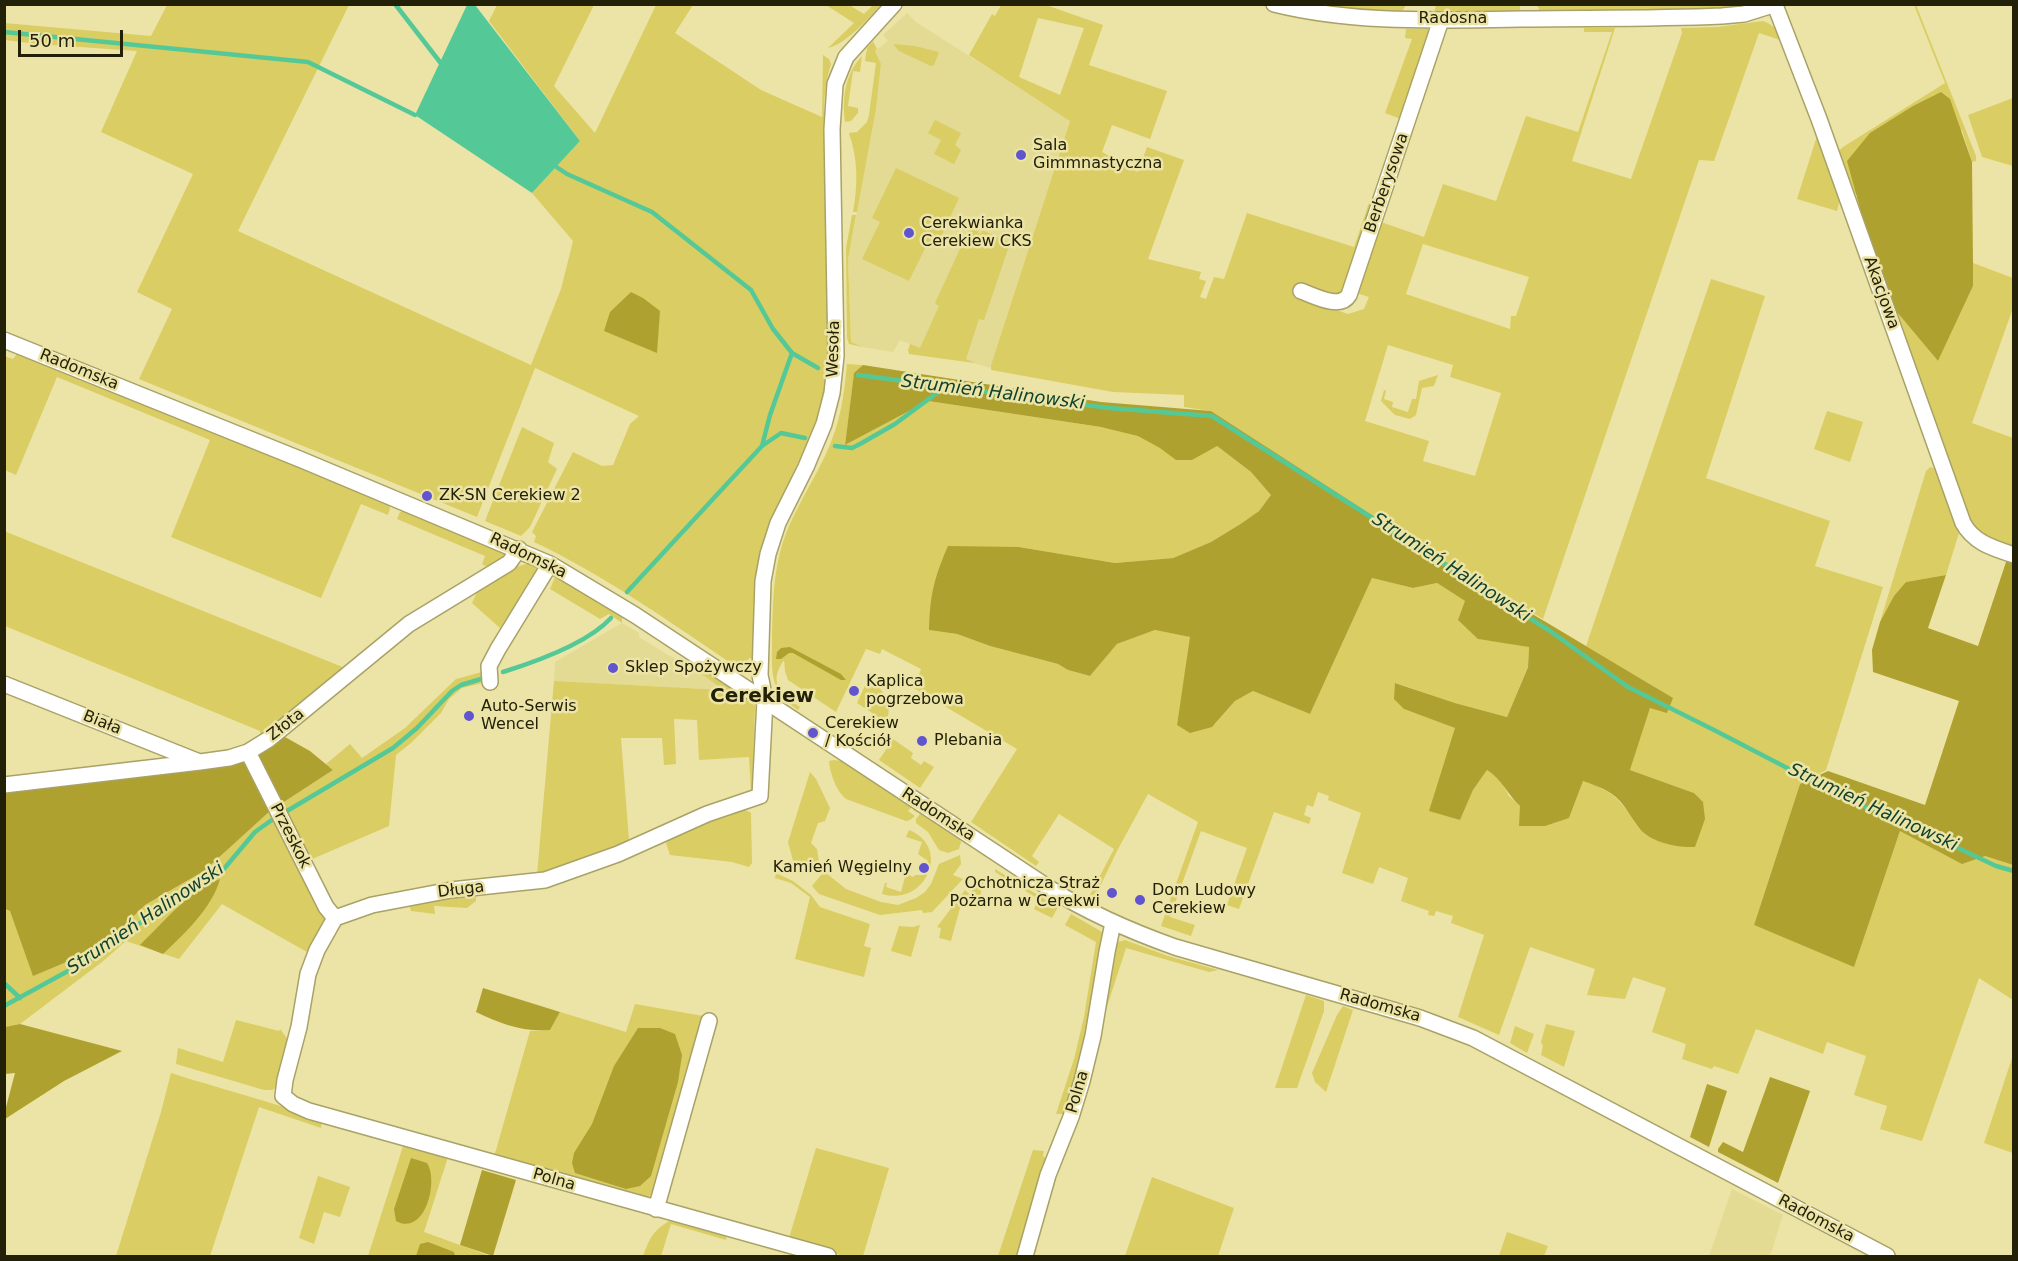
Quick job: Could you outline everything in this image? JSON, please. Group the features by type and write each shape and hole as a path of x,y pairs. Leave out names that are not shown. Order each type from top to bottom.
{"street":[{"name":"Wesoła","path":"760,796 765,700 760,675 763,581 768,554 778,523 815,448 824,424 832,393 836,356 832,129 835,84 846,57 894,4"},
{"name":"Radosna","path":"1274,4 1306,12 1357,18 1441,20 1722,16 1744,14 1776,5"},
{"name":"Akacjowa","path":"1776,5 1819,118 1963,523 1968,532 1980,542 2013,555"},
{"name":"Berberysowa","path":"1301,291 1339,303 1346,301 1441,20"},
{"name":"Radomska","path":"4,340 519,549 550,564 635,615 1048,888 1113,923 1175,947 1420,1018 1473,1038 1883,1256"},
{"name":"Złota","path":"4,785 200,762 229,758 248,752 277,734 409,624 509,563 519,549"},
{"path":"490,682 489,666 550,564"},
{"name":"Biała","path":"4,684 200,762"},
{"name":"Przeskok","path":"248,752 326,907 335,918"},
{"name":"Długa","path":"335,918 372,904 451,890 545,880 618,854 707,814 760,796"},
{"name":"Polna","path":"335,918 317,950 308,974 299,1027 285,1080 284,1096 293,1104 309,1112 828,1257"},
{"name":"Polna","path":"1024,1257 1048,1175 1071,1117 1082,1081 1093,1036 1113,923"},
{"path":"656,1209 709,1020"}],"shaded area":[{"path":"167,5 349,5 238,231 531,365 561,289 573,241 532,193 580,141 489,21 497,5 594,5 554,86 595,133 656,5 693,5 675,33 761,90 822,117 823,55 829,59 831,64 825,90 824,116 829,299 826,377 822,399 809,439 765,537 757,567 753,659 749,658 745,667 738,668 613,585 534,542 536,536 532,532 573,452 602,466 613,465 630,424 639,416 535,368 477,517 139,379 172,309 137,292 193,174 101,132 137,51 5,40 4,23 151,36"},
{"path":"467,5 475,5 580,141 532,193 415,115"},
{"path":"826,5 849,5 864,14 873,5 881,5 850,36 828,48 854,23"},
{"path":"1001,5 1046,5 1103,25 1089,65 1167,91 1150,139 1112,125 1102,152 1138,172 1147,147 1184,160 1148,259 1201,272 1199,279 1206,281 1200,297 1206,299 1214,277 1224,279 1247,213 1354,247 1369,203 1373,206 1342,295 1299,297 1348,314 1364,309 1369,297 1356,293 1381,222 1424,237 1443,184 1496,201 1526,116 1578,132 1612,32 1584,32 1584,28 1615,28 1572,161 1631,179 1682,33 1681,28 1717,27 1763,21 1778,30 1794,69 1793,73 1780,40 1759,33 1714,161 1699,160 1543,619 1437,557 1211,411 1184,407 1184,395 1113,392 991,370 1070,121 969,55 992,14 995,16","holes":["1038,18 1084,28 1060,95 1019,77","1423,244 1529,277 1516,316 1511,316 1510,329 1406,294","1388,345 1453,365 1450,377 1501,393 1475,476 1423,461 1429,441 1365,421"]},
{"path":"1303,5 1406,5 1401,13 1362,12"},
{"path":"1436,5 1520,5 1520,11 1434,13"},
{"path":"1536,5 1755,5 1713,10 1538,12 1539,8"},
{"path":"1914,5 1916,5 1976,161 1972,162 1962,130 1852,196 1837,152 1945,83"},
{"path":"907,13 916,22 1070,120 990,368 974,363 909,354 910,344 900,340 893,352 851,343 848,260 876,109 881,64 875,51 888,41 883,35"},
{"path":"1406,29 1428,29 1431,32 1401,119 1385,113 1412,39 1405,38"},
{"path":"873,41 881,64 876,109 857,212 853,212 856,172 849,133 857,132 867,122 869,115 876,63 865,61 867,48"},
{"path":"893,44 939,52 934,65 931,66 899,51"},
{"path":"862,56 860,72 853,71 848,106 858,108 858,113 851,121 845,122 844,104 848,78"},
{"path":"1941,92 1950,99 1972,162 1973,286 1938,361 1896,311 1864,223 1847,161 1870,133 1913,106"},
{"path":"2013,98 2013,166 1982,157 1968,115"},
{"path":"935,120 961,133 955,145 961,150 954,164 934,154 941,140 928,133"},
{"path":"1817,136 1840,199 1837,211 1797,199"},
{"name":"Cerekwianka Cerekiew CKS","path":"896,168 959,198 936,248 927,244 909,281 862,259 880,222 872,218"},
{"path":"852,215 856,215 848,260 851,342 862,347 849,344 847,338 846,248"},
{"path":"971,225 979,229 978,233 981,234 982,230 1010,243 984,320 979,319 966,359 975,363 909,354 910,344 920,348 939,306 935,303"},
{"path":"1973,263 2013,278 2013,308 1972,423 2013,438 2013,546 1974,532 1912,370 1896,311 1938,361 1973,286"},
{"path":"1711,279 1765,296 1706,478 1830,521 1815,566 1883,587 1826,770 1800,784 1754,925 1854,966 1900,831 1925,843 1985,856 2013,865 2013,1000 1979,978 1922,1141 1880,1129 1887,1106 1854,1095 1866,1056 1827,1042 1823,1054 1756,1029 1738,1074 1714,1066 1712,1069 1682,1059 1686,1044 1652,1032 1666,988 1633,977 1625,999 1587,995 1595,969 1530,947 1499,1035 1458,1017 1484,935 1451,923 1453,916 1436,911 1434,916 1428,915 1429,911 1401,901 1408,878 1379,867 1373,884 1342,873 1361,813 1328,800 1329,796 1318,792 1313,807 1307,805 1304,815 1311,818 1309,824 1274,812 1239,909 1227,905 1247,848 1201,831 1170,917 1195,925 1191,936 1161,926 1198,822 1148,794 1094,899 1090,895 1114,849 1059,814 1032,856 1039,862 1036,866 971,822 1017,749 914,688 921,669 882,649 880,654 866,649 836,712 788,680 784,660 777,675 778,687 800,707 798,710 788,703 777,687 772,670 772,638 775,581 780,554 789,526 825,456 835,431 840,415 847,364 863,365 854,374 845,445 928,401 1101,427 1196,430 1251,472 1272,495 1259,511 1242,523 1211,542 1173,558 1115,563 1019,547 929,630 957,634 990,646 1058,664 1068,670 1090,676 1117,644 1155,630 1191,637 1177,725 1215,724 1235,701 1253,691 1310,714 1372,578 1413,588 1437,583 1465,601 1478,639 1529,646 1528,666 1507,717 1455,703 1396,683 1404,709 1456,728 1460,820 1473,790 1487,770 1499,778 1509,796 1520,806 1569,818 1583,780 1617,799 1640,830 1694,793 1630,770 1656,688 1586,646"},
{"path":"631,292 660,311 657,353 604,331 610,312"},
{"path":"17,354 388,503 390,508 388,515 361,504 321,598 171,537 210,440 57,377 16,475 5,470 4,356 13,359"},
{"path":"863,365 1101,402 1211,411 1437,557 1673,698 1667,713 1650,708 1630,770 1694,793 1703,802 1705,819 1695,847 1672,845 1650,837 1639,828 1616,797 1583,781 1569,818 1545,826 1519,826 1520,806 1497,778 1487,770 1473,790 1460,820 1429,811 1455,728 1404,709 1394,699 1395,683 1507,717 1528,667 1529,647 1478,639 1458,620 1465,601 1437,583 1413,588 1372,578 1310,714 1253,691 1235,701 1212,727 1190,733 1177,725 1190,637 1155,630 1117,644 1090,676 1068,670 1058,664 990,646 957,634 929,630 934,587 948,546 1019,547 1115,563 1173,558 1211,542 1242,523 1259,511 1271,495 1251,472 1217,446 1192,460 1176,460 1138,436 1101,427 928,401 845,445 854,373"},
{"path":"1438,375 1434,386 1422,388 1416,415 1410,419 1395,415 1381,401 1384,390 1386,391 1384,399 1393,402 1392,407 1408,412 1412,399 1416,399 1419,381"},
{"path":"1827,411 1863,422 1850,462 1814,449"},
{"path":"522,427 554,443 548,462 557,469 530,527 521,536 485,521"},
{"path":"1930,467 1937,469 1959,533 1946,575 1906,582 1880,622 1926,471"},
{"path":"405,510 503,551 506,556 491,570 482,564 485,556 397,519 400,512"},
{"path":"4,531 345,668 261,737 260,731 5,626"},
{"path":"2013,559 2013,865 1985,856 1962,864 1900,831 1854,967 1754,925 1800,784 1828,771 1925,805 1959,701 1873,672 1872,650 1880,622 1894,596 1906,582 1946,575 1928,628 1978,646 2006,562"},
{"path":"530,563 538,568 535,576 500,628 472,603 478,590 515,567"},
{"path":"556,575 622,615 622,623 609,614 600,619 550,589"},
{"path":"622,623 639,633 639,637 689,665 725,690 554,681 555,662"},
{"path":"790,647 841,674 846,680 841,680 793,653 776,659 777,652 781,648"},
{"path":"689,665 714,675 755,706 752,791 749,757 699,760 697,720 674,719 676,764 664,765 662,738 621,738 629,840 673,823 707,805 707,808 576,866 537,875 554,681 724,690"},
{"path":"482,672 483,683 462,688 449,699 441,713 396,755 389,826 296,866 327,918 307,952 222,904 179,959 126,941 20,1024 5,1027 4,909 102,947 145,905 204,871 270,811 333,770 326,764 350,744 362,758 405,728 456,679"},
{"path":"868,679 879,687 886,698 889,709 886,722 857,703"},
{"path":"285,737 310,751 333,770 270,811 204,871 145,905 102,947 33,976 10,911 5,909 4,791 25,791 171,773 244,761"},
{"path":"893,739 913,753 911,758 921,765 924,761 934,767 920,788 879,760"},
{"path":"829,761 842,761 913,806 908,811 915,816 906,821 846,799 836,787 832,776"},
{"path":"810,772 816,779 830,808 825,821 818,823 811,843 817,849 819,862 813,869 800,875 795,868 788,842"},
{"path":"915,807 958,836 961,842 959,849 948,853 939,850 928,832 916,823 920,814 913,810"},
{"path":"742,808 751,813 752,863 749,867 732,862 670,855 666,843 677,833"},
{"path":"909,830 922,838 929,849 931,861 928,873 921,884 911,892 898,896 882,894 885,883 887,883 886,887 901,892 906,873 913,877 925,873 923,871 928,861 918,854 922,842 906,837"},
{"path":"960,855 961,864 953,875 963,879 932,912 923,913 922,910 880,915 819,894 812,886 821,875 826,873 846,889 881,902 898,905 925,892 939,864"},
{"path":"995,869 1058,907 1052,918 1034,909 1038,899 995,872"},
{"path":"776,873 793,881 811,895 820,907 870,924 864,946 871,948 864,977 795,959 810,897 791,883 775,878"},
{"path":"985,876 978,905 962,901 951,941 939,938 941,928 937,927 965,890 969,894"},
{"path":"220,879 204,910 189,929 163,954 140,945 187,899 208,884"},
{"path":"476,895 476,901 467,908 434,906 435,914 411,911 409,905 399,907 431,897"},
{"path":"1071,914 1104,933 1093,1016 1068,1114 1056,1114 1074,1059 1084,1017 1096,942 1065,925"},
{"path":"920,925 911,957 891,951 899,926"},
{"path":"1125,940 1168,956 1218,970 1209,972 1126,948 1104,1016 1097,1029 1114,943"},
{"path":"483,988 560,1012 550,1030 530,1030 512,1026 476,1012"},
{"path":"1306,995 1324,1001 1324,1011 1297,1088 1275,1088"},
{"path":"635,1004 703,1016 654,1192 645,1200 494,1157 530,1031 550,1030 560,1012 626,1032"},
{"path":"1343,1006 1353,1010 1326,1092 1315,1082 1312,1073"},
{"path":"236,1020 279,1031 280,1029 289,1041 277,1087 272,1090 264,1090 176,1064 178,1048 223,1062"},
{"path":"20,1024 122,1051 64,1081 5,1119 15,1073 5,1074 5,1027"},
{"path":"1546,1024 1575,1031 1564,1067 1541,1055 1543,1046 1541,1042"},
{"path":"1515,1026 1534,1034 1527,1053 1510,1043"},
{"path":"638,1028 660,1028 675,1034 682,1055 678,1082 651,1176 640,1186 626,1189 575,1173 572,1163 574,1153 592,1124 614,1066"},
{"path":"2013,1055 2013,1153 1984,1143"},
{"path":"171,1073 322,1120 321,1128 259,1107 210,1256 116,1256 161,1112"},
{"path":"1770,1077 1810,1091 1778,1183 1718,1152 1723,1142 1743,1152"},
{"path":"1707,1084 1727,1091 1709,1147 1690,1137"},
{"path":"405,1140 449,1154 424,1232 490,1256 368,1256"},
{"path":"816,1148 889,1168 863,1256 845,1256 685,1213 684,1207 789,1238"},
{"path":"1033,1150 1044,1151 1043,1156 1048,1160 1021,1247 1017,1256 998,1256"},
{"path":"411,1158 427,1163 431,1182 427,1205 422,1214 415,1221 406,1224 396,1221 394,1209"},
{"path":"482,1170 516,1180 493,1256 460,1245"},
{"path":"318,1176 350,1187 340,1217 324,1212 314,1244 299,1238"},
{"path":"1152,1177 1234,1208 1218,1256 1125,1256"},
{"path":"1732,1189 1783,1215 1770,1256 1709,1256"},
{"path":"673,1219 727,1235 726,1240 671,1224 661,1256 643,1256 654,1234 661,1226"},
{"path":"1507,1232 1548,1246 1544,1256 1499,1256"},
{"path":"428,1242 454,1252 455,1256 416,1256 420,1244"}],"waterway":[{"path":"395,4 443,66"},
{"path":"4,32 308,62 415,115"},
{"path":"552,164 567,174 652,212 751,290 773,329 792,353 818,368"},
{"name":"Strumień Halinowski","path":"627,592 762,446 770,415 792,353"},
{"name":"Strumień Halinowski","path":"858,375 1109,408 1212,416 1550,631 1628,687 1845,798 1996,866 2014,871"},
{"path":"835,446 852,448 860,444 895,424 945,387"},
{"path":"762,446 781,433 805,438"},
{"name":"Strumień Halinowski","path":"503,672 575,643 589,636 611,618"},
{"name":"Strumień Halinowski","path":"287,811 393,748 417,728 452,691 461,685 481,679"},
{"name":"Strumień Halinowski","path":"4,1006 90,959 176,897 223,870 255,832 276,817"},
{"path":"4,983 20,998"}],"place":[{"name":"Sala Gimmnastyczna","path":"1021,155"},
{"name":"Cerekwianka Cerekiew CKS","path":"909,233"},
{"name":"ZK-SN Cerekiew 2","path":"427,496"},
{"name":"Sklep Spożywczy","path":"613,668"},
{"name":"Kaplica pogrzebowa","path":"854,691"},
{"name":"Auto-Serwis Wencel","path":"469,716"},
{"name":"Cerekiew / Kościół","path":"813,733"},
{"name":"Plebania","path":"922,741"},
{"name":"Kamień Węgielny","path":"924,868"},
{"name":"Ochotnicza Straż Pożarna w Cerekwi","path":"1112,893"},
{"name":"Dom Ludowy Cerekiew","path":"1140,900"}],"district":[{"name":"Cerekiew","path":"762,697"}]}
